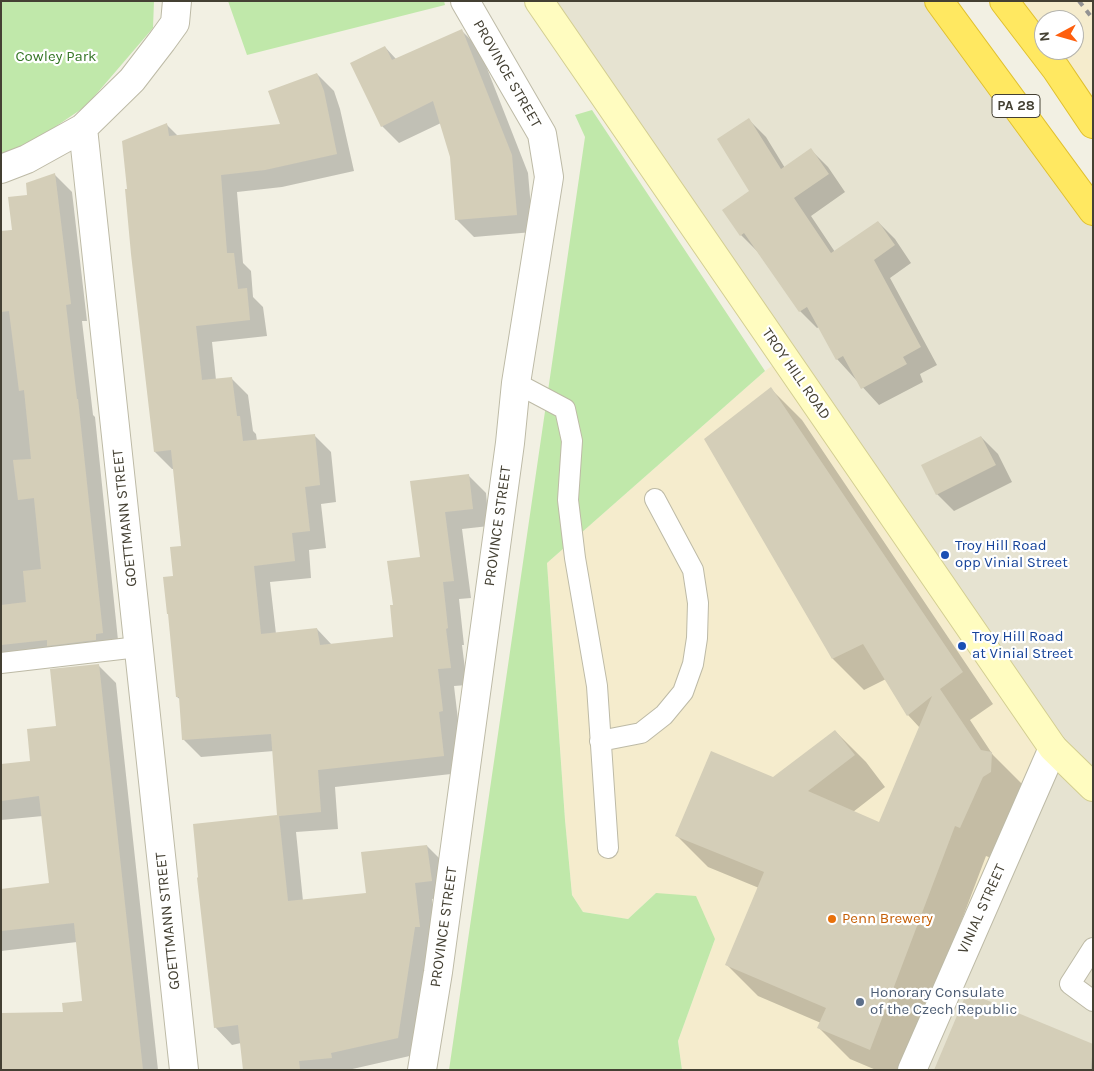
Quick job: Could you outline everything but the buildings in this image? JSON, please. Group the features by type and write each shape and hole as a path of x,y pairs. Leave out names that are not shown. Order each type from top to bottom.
{"highway":[{"name":"PA 28","path":"939,1 1093,210"},
{"path":"1004,1 1056,69 1093,124"}],"street":[{"path":"1,169 27,159 83,128 132,80 162,41 175,23 177,1"},
{"name":"PROVINCE STREET","path":"422,1070 424,1068 441,952 510,443 516,383 549,177 542,134 465,1"},
{"name":"TROY HILL ROAD","path":"539,1 1053,748 1093,787"},
{"name":"GOETTMANN STREET","path":"83,128 184,1070"},
{"name":"VINIAL STREET","path":"912,1070 1053,748"}],"lane":[{"path":"516,383 565,409 572,441 568,500 597,686 608,848"},
{"path":"600,741 641,733 664,716 683,692 693,664 697,638 698,602 693,570 654,499"},
{"path":"1,663 138,647"},
{"path":"1093,948 1070,984 1093,1001"}],"shaded area":[{"path":"539,1 939,1 1093,211 1093,1070 912,1070 1053,748"},
{"path":"1004,1 1093,1 1093,124 1047,60 1084,60 1084,10 1034,10 1034,42"},
{"path":"784,357 1053,748 912,1070 682,1070 678,1041 715,939 656,893 628,919 583,912 572,895 547,563 765,371"}],"green space":[{"name":"Cowley Park","path":"1,1 154,1 153,28 86,106 18,152 1,157"},
{"path":"228,1 444,1 445,5 247,55"},
{"path":"592,110 765,371 547,563 572,895 583,912 628,919 656,893 696,896 715,939 678,1041 682,1070 449,1070 585,137 575,115"}],"railway":[{"path":"1079,1 1093,19"}],"place":[{"name":"Troy Hill Road opp Vinial Street","path":"945,555"},
{"name":"Troy Hill Road at Vinial Street","path":"962,646"},
{"name":"Penn Brewery","path":"832,919"},
{"name":"Honorary Consulate of the Czech Republic","path":"860,1002"}]}
